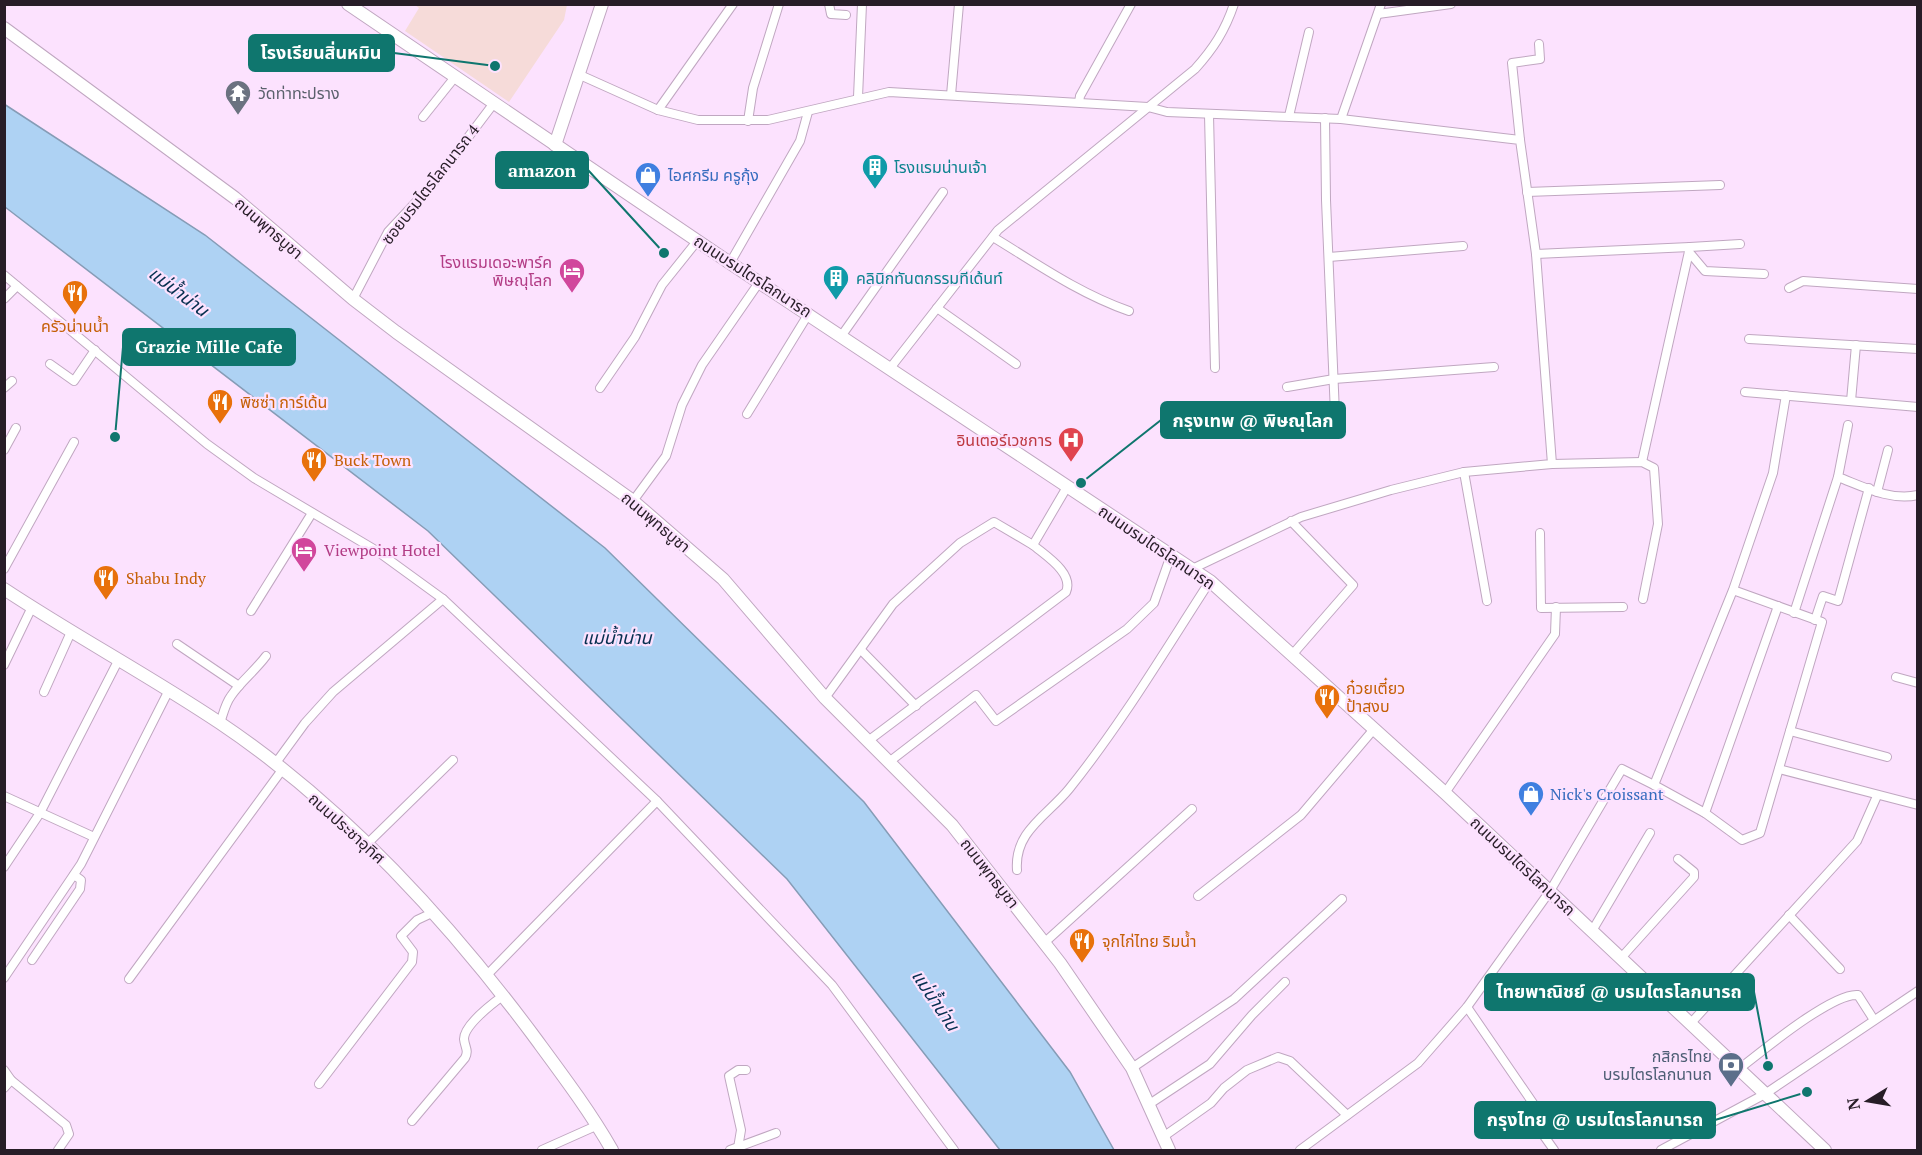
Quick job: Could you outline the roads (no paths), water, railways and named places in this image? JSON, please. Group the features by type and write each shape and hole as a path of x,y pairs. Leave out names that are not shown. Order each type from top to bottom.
{"street":[{"name":"ถนนบรมไตรโลกนารถ","path":"348,4 730,263 891,367 1067,488 1210,581 1445,793 1825,1150"},
{"path":"555,145 603,4"},
{"path":"657,110 733,4"},
{"path":"748,121 753,88 779,4"},
{"path":"829,4 831,14 846,15"},
{"path":"858,97 862,4"},
{"path":"951,95 959,4"},
{"path":"1079,102 1080,96 1131,4"},
{"path":"891,367 993,237 1195,69 1214,48 1227,26 1234,4"},
{"path":"1341,119 1381,4"},
{"path":"1378,14 1450,4"},
{"name":"ถนนพุทธบูชา","path":"4,28 235,198 353,299 633,501 723,579 825,698 952,825 1044,943 1132,1068 1169,1150"},
{"path":"1289,116 1308,32"},
{"path":"1539,44 1540,59 1512,63 1536,254 1552,464"},
{"path":"580,75 657,110 698,120 768,120 808,112 858,97 889,92 1079,102 1148,107 1167,112 1209,115 1341,119 1520,140"},
{"path":"423,117 455,77"},
{"name":"ซอยบรมไตรโลกนารถ 4","path":"353,299 388,232 432,185 494,103"},
{"path":"730,263 800,141 808,112"},
{"path":"1209,115 1215,368"},
{"path":"1325,118 1335,414"},
{"path":"1527,192 1720,185"},
{"path":"842,335 943,192"},
{"path":"993,237 1092,296 1129,311"},
{"path":"600,388 635,337 662,285 698,240"},
{"path":"1536,254 1689,250 1740,244"},
{"path":"1329,257 1463,246"},
{"path":"1689,250 1706,271 1764,274"},
{"path":"1642,462 1689,250"},
{"path":"4,275 207,444 254,478 377,551 443,599 657,801 832,985 954,1150"},
{"path":"633,501 666,456 682,405 702,365 760,281"},
{"path":"1789,288 1803,281 1917,289"},
{"path":"4,299 17,286"},
{"path":"937,308 1016,364"},
{"path":"747,414 808,313"},
{"path":"1749,339 1917,349"},
{"path":"1851,401 1856,345"},
{"path":"50,364 74,381 95,350"},
{"path":"1287,387 1334,379 1494,367"},
{"path":"4,388 12,381"},
{"path":"1745,392 1917,406"},
{"path":"1654,785 1733,590 1773,474 1786,395"},
{"path":"1794,613 1839,477 1848,425"},
{"path":"4,450 16,428"},
{"path":"4,569 74,442"},
{"path":"1815,620 1823,596 1838,601 1888,450"},
{"path":"1192,569 1291,521 1391,490 1464,472 1552,464 1642,462 1654,468 1658,509 1656,538 1643,599"},
{"path":"1464,472 1487,602"},
{"path":"1839,477 1900,497 1917,495"},
{"path":"1033,544 1067,488"},
{"path":"251,611 312,513"},
{"path":"1291,521 1353,585 1292,655"},
{"path":"825,698 893,604 960,543 993,522 1033,544 1067,576 1069,584 1066,592 868,741"},
{"path":"1540,533 1540,608 1623,607"},
{"path":"889,762 976,695 996,721 1127,629 1154,603 1171,555"},
{"path":"1017,870 1020,847 1028,830 1069,790 1123,718 1210,581"},
{"name":"ถนนประชาอุทิศ","path":"4,589 220,723 279,767 368,843 488,974 598,1125 612,1150"},
{"path":"1300,1150 1418,1063 1467,1006 1550,891 1622,769 1705,813 1742,840 1760,833 1822,622 1733,590"},
{"path":"129,979 279,767 305,723 333,692 443,599"},
{"path":"1705,813 1778,606"},
{"path":"4,665 32,607"},
{"path":"1445,793 1555,634 1556,608"},
{"path":"44,692 71,632"},
{"path":"177,644 239,686"},
{"path":"861,650 916,706"},
{"path":"220,723 229,699 239,686 255,672 266,656"},
{"path":"4,867 40,813 118,661"},
{"path":"1896,677 1917,683"},
{"path":"4,978 74,875 168,692"},
{"path":"1198,896 1301,815 1374,729"},
{"path":"1790,731 1887,757"},
{"path":"368,843 453,760"},
{"path":"1779,768 1917,805"},
{"path":"4,796 94,837"},
{"path":"1691,1023 1857,841 1877,796"},
{"path":"488,974 657,801"},
{"path":"1044,943 1192,809"},
{"path":"1592,931 1650,833"},
{"path":"1621,958 1694,877 1694,872 1678,859"},
{"path":"32,960 80,889 81,880 74,875"},
{"path":"1132,1068 1234,999 1342,899"},
{"path":"319,1084 412,962 413,952 401,936 417,920 432,913"},
{"path":"1789,915 1840,969"},
{"path":"1148,1105 1210,1064 1252,1015 1285,982"},
{"path":"1661,1150 1765,1094 1917,991"},
{"path":"412,1121 465,1058 468,1053 464,1037 468,1030 487,1007 504,995"},
{"path":"1739,1069 1817,1012 1850,995 1857,995 1874,1020"},
{"path":"1467,1006 1537,1109"},
{"path":"1163,1137 1211,1103 1224,1088 1247,1070 1278,1057 1290,1061 1347,1115"},
{"path":"4,1070 11,1080 66,1125 69,1134 58,1150"},
{"path":"734,1149 741,1130 729,1076 738,1070 746,1070"},
{"path":"4,1088 11,1080"},
{"path":"542,1150 556,1148 598,1125"},
{"path":"1537,1126 1554,1150"},
{"path":"734,1149 776,1133"}],"water":[{"name":"แม่น้ำน่าน","path":"4,104 205,235 605,548 864,802 1070,1072 1114,1150 1000,1150 787,879 428,531 5,207"}],"place":[{"name":"โรงเรียนสิ่นหมิน","path":"495,66"},
{"name":"วัดท่าทะปราง","path":"238,116"},
{"name":"โรงแรมน่านเจ้า","path":"875,190"},
{"name":"ไอศกรีม ครูกุ้ง","path":"648,198"},
{"name":"amazon","path":"664,253"},
{"name":"โรงแรมเดอะพาร์ค พิษณุโลก","path":"572,294"},
{"name":"คลินิกทันตกรรมทีเด้นท์","path":"836,301"},
{"name":"ครัวน่านน้ำ","path":"75,316"},
{"name":"พิซซ่า การ์เด้น","path":"220,425"},
{"name":"Grazie Mille Cafe","path":"115,437"},
{"name":"อินเตอร์เวชการ","path":"1071,463"},
{"name":"Buck Town","path":"314,483"},
{"name":"กรุงเทพ @ พิษณุโลก","path":"1081,483"},
{"name":"Viewpoint Hotel","path":"304,573"},
{"name":"Shabu Indy","path":"106,601"},
{"name":"ก๋วยเตี๋ยว ป้าสงบ","path":"1327,720"},
{"name":"Nick's Croissant","path":"1531,817"},
{"name":"จุกไก่ไทย ริมน้ำ","path":"1082,964"},
{"name":"ไทยพาณิชย์ @ บรมไตรโลกนารถ","path":"1768,1066"},
{"name":"กสิกรไทย บรมไตรโลกนานถ","path":"1731,1088"},
{"name":"กรุงไทย @ บรมไตรโลกนารถ","path":"1807,1092"}]}
